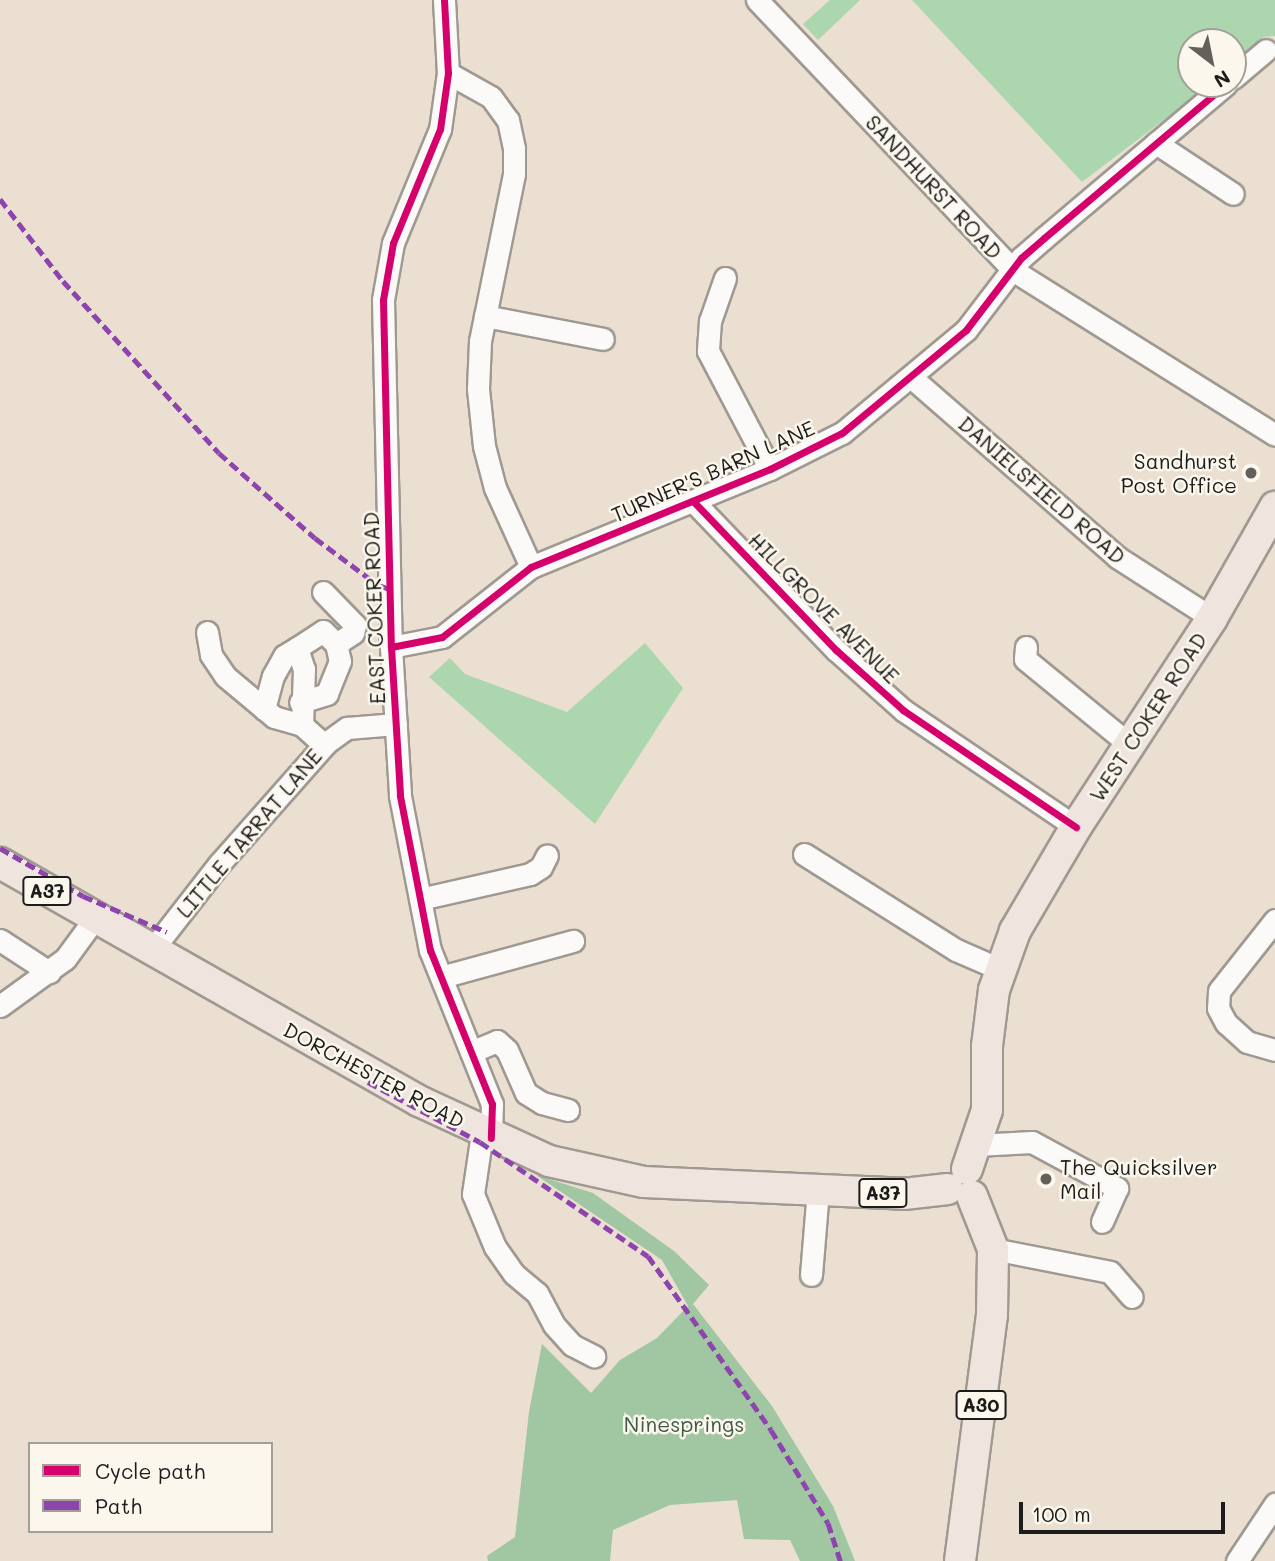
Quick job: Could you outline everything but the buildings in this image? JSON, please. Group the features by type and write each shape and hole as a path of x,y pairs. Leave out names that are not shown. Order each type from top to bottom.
{"highway":[{"name":"WEST COKER ROAD","path":"966,1175 987,1110 989,1018 1000,969 1027,907 1212,618 1275,507"},
{"name":"DORCHESTER ROAD","path":"0,863 486,1135 549,1161 615,1178 904,1194 966,1175"},
{"name":"A30","path":"960,1561 992,1315 993,1249 966,1175"}],"street":[{"name":"EAST COKER ROAD","path":"444,0 448,72 440,129 393,243 383,300 391,647 400,796 430,950 492,1104 473,1194 495,1247 514,1274 537,1293 554,1325 572,1345 594,1356"},
{"name":"SANDHURST ROAD","path":"757,0 1014,271 1275,435"},
{"path":"1247,66 1266,50"},
{"path":"448,72 491,97 508,120 514,148 514,174 485,316 478,388 484,446 495,488 531,567"},
{"name":"TURNER'S BARN LANE","path":"391,647 442,637 531,567 770,469 842,433 912,378 966,330 1044,237 1209,98"},
{"path":"1156,143 1233,194"},
{"path":"726,278 710,321 708,351 770,469"},
{"path":"485,316 603,339"},
{"name":"DANIELSFIELD ROAD","path":"912,378 1117,557 1212,618"},
{"name":"HILLGROVE AVENUE","path":"693,501 836,650 904,710 1076,827"},
{"path":"323,592 355,625 354,633 336,644"},
{"path":"264,709 273,676 284,656 323,631 336,644 340,661 331,688 320,699 300,702"},
{"path":"207,632 211,655 225,676 279,721 302,725 324,745"},
{"path":"1026,647 1025,659 1130,745"},
{"path":"297,648 304,669 300,702 302,725"},
{"name":"LITTLE TARRAT LANE","path":"152,950 219,864 324,745 347,728 396,724"},
{"path":"804,854 967,956 1000,969"},
{"path":"420,899 530,874 541,867 547,856"},
{"path":"4,995 48,972 65,959 95,918"},
{"path":"1275,920 1219,991 1218,1008 1226,1023 1247,1042 1275,1050"},
{"path":"0,940 48,972"},
{"path":"441,977 573,941"},
{"path":"471,1052 497,1041 508,1050 526,1093 542,1103 568,1110"},
{"path":"966,1175 1031,1142 1117,1188 1102,1222"},
{"path":"811,1275 818,1189"},
{"path":"993,1249 1110,1272 1132,1297"},
{"path":"1237,1561 1275,1504"}],"green space":[{"path":"830,0 860,0 818,40 803,24"},
{"path":"912,0 1275,0 1275,36 1263,37 1247,53 1247,28 1177,28 1177,98 1193,98 1082,182"},
{"path":"645,643 683,688 595,824 429,677 450,658 465,674 567,712"},
{"name":"Ninesprings","path":"536,1175 593,1193 674,1251 709,1285 693,1304 772,1406 833,1506 855,1561 800,1561 790,1540 744,1539 737,1500 670,1505 613,1530 610,1561 488,1561 487,1556 515,1537 529,1412 542,1344 591,1393 620,1360 657,1338 688,1306 662,1260"}],"marked path":[{"path":"0,199 63,281 219,453 315,538 378,585 390,589"},
{"path":"0,848 83,896 167,932"},
{"path":"368,1082 480,1142 648,1256 771,1430 828,1523 840,1561"}],"cycle path":[{"path":"444,0 448,73 440,129 393,243 383,300 391,647 400,796 430,950 492,1104 491,1138"},
{"path":"391,647 442,637 531,567 770,469 842,433 966,330 1021,258 1210,98"},
{"path":"693,501 836,650 903,710 1076,827"}],"place":[{"name":"Sandhurst Post Office","path":"1251,473"},
{"name":"The Quicksilver Mail","path":"1046,1179"}]}
